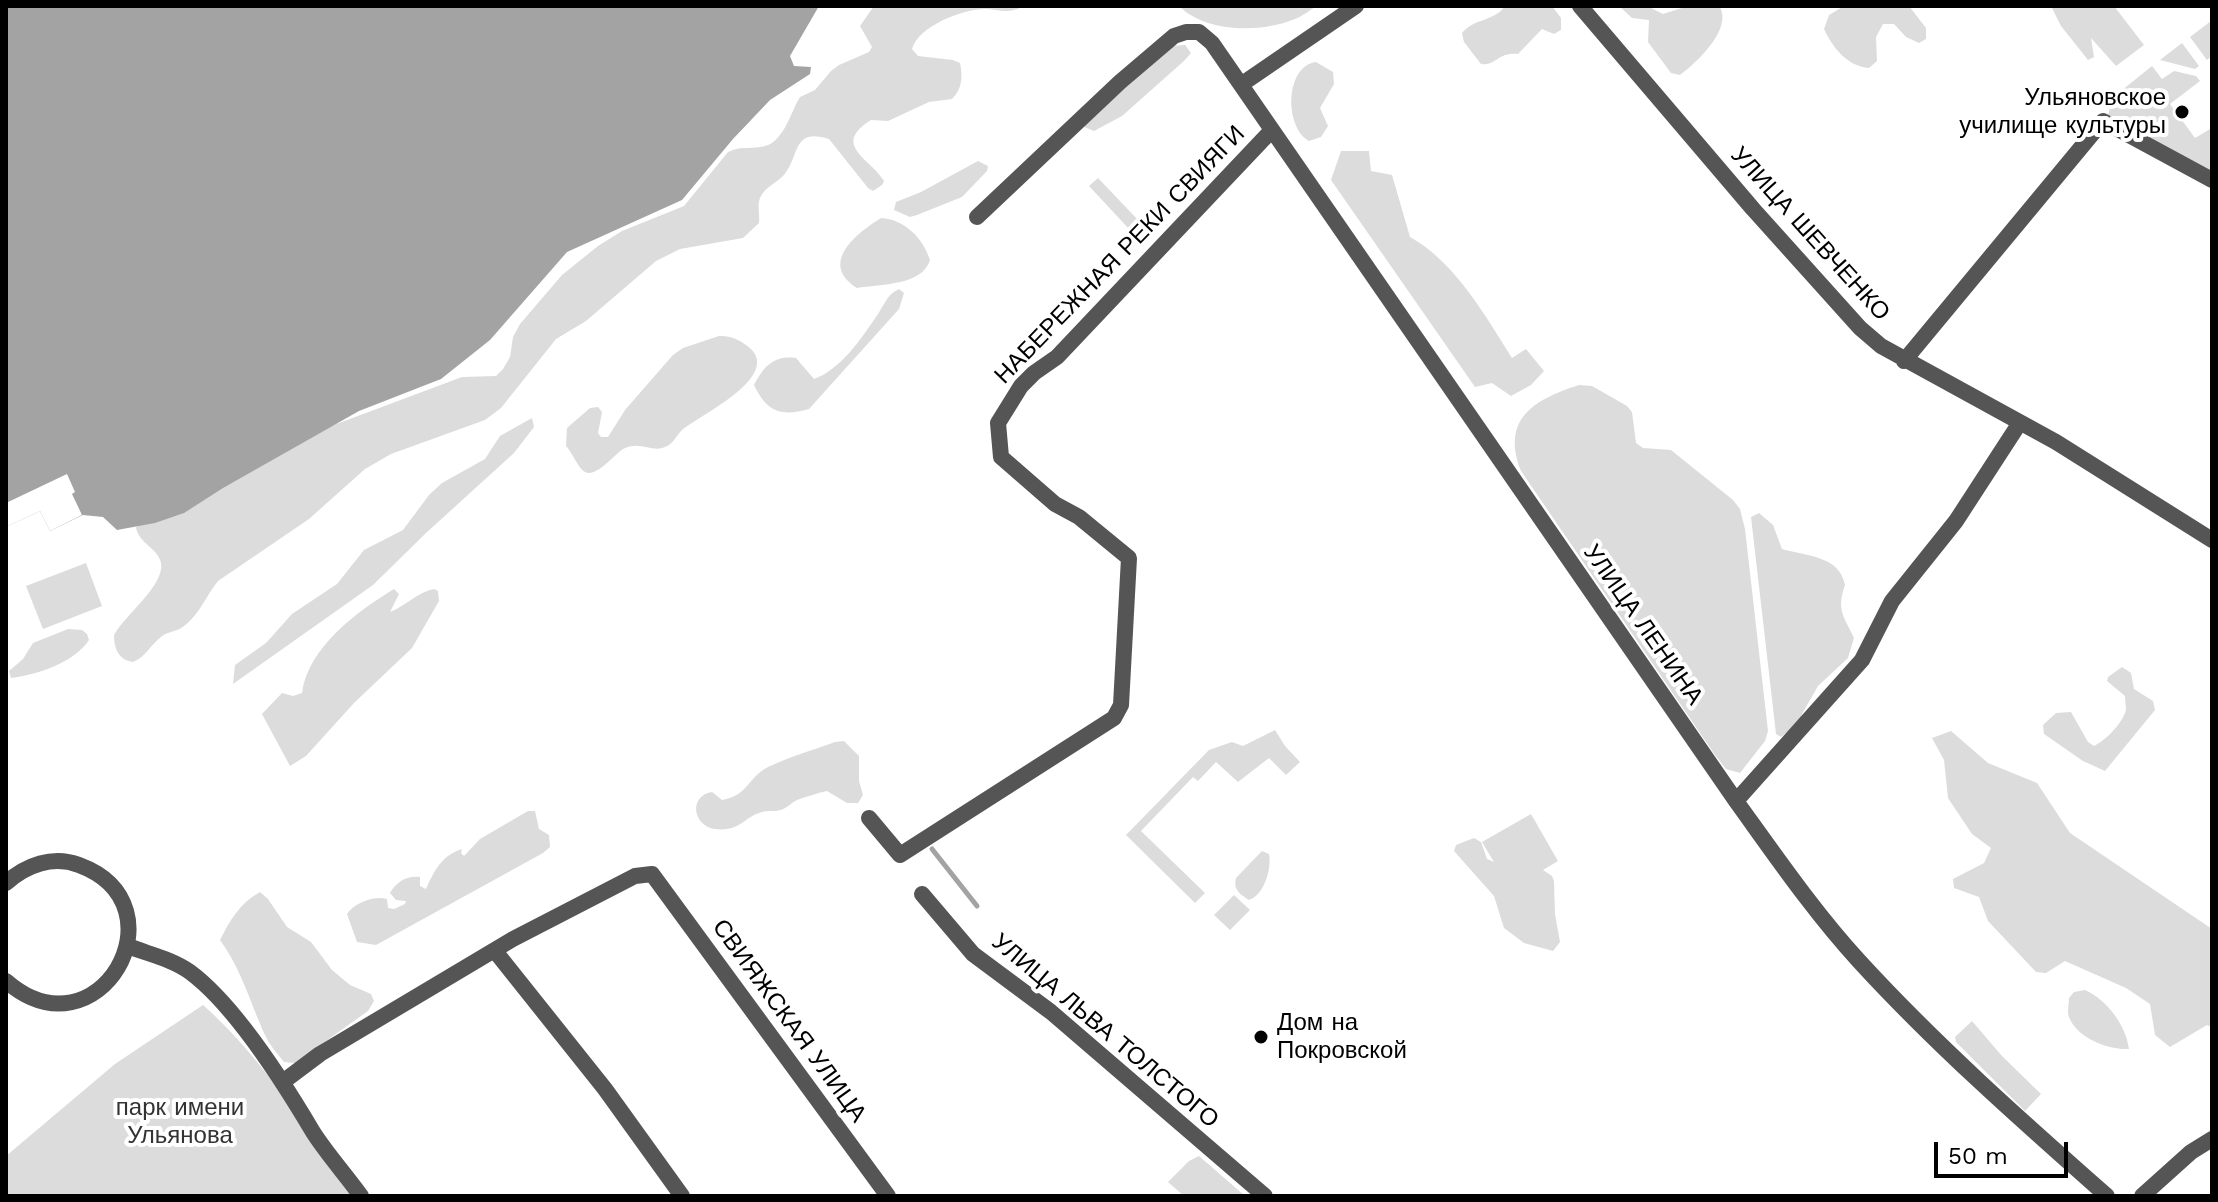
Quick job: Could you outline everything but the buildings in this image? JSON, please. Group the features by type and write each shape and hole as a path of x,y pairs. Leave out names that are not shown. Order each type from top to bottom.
{"street":[{"path":"1242,84 1356,6"},
{"name":"УЛИЦА ШЕВЧЕНКО","path":"1580,6 1753,209 1860,328 1904,361 2056,442 2212,540"},
{"name":"УЛИЦА ЛЕНИНА","path":"977,217 1163,45 1174,36 1199,32 1221,54 1736,801 1796,883 1858,960 1960,1061 2107,1196"},
{"path":"1904,361 2103,121 2212,180"},
{"name":"НАБЕРЕЖНАЯ РЕКИ СВИЯГИ","path":"869,818 900,855 1114,718 1121,705 1129,558 1079,517 1055,504 1001,457 998,423 1021,386 1057,357 1272,130"},
{"path":"1736,801 1862,660 1892,601 1956,521 2019,424"},
{"path":"6,883 34,864 73,862 92,869 108,881 119,895 129,929 128,946 121,965 110,981 94,994 56,1004 19,992 6,981"},
{"name":"СВИЯЖСКАЯ УЛИЦА","path":"495,951 635,876 652,874 888,1196"},
{"name":"УЛИЦА ЛЬВА ТОЛСТОГО","path":"922,894 973,954 1051,1012 1265,1196"},
{"path":"128,946 191,973 224,1004 284,1081 314,1134 361,1196"},
{"path":"284,1081 320,1054 495,951 605,1089 682,1196"},
{"path":"2142,1196 2191,1152 2212,1139"}],"green space":[{"path":"874,6 1024,6 1010,11 978,9 955,15 933,26 916,41 912,49 918,56 960,63 961,82 952,99 929,102 888,121 871,120 860,129 854,137 854,144 884,181 882,185 873,191 868,188 829,139 808,137 798,146 783,176 762,194 759,223 743,238 680,249 656,261 586,321 556,339 501,408 485,420 391,454 365,469 309,519 218,581 184,626 164,635 133,662 121,656 116,649 114,635 151,590 161,572 159,558 140,537 136,527 243,459 462,377 496,376 510,357 513,337 520,324 562,275 622,231 684,206 728,152 769,145 781,134 800,97 815,90 839,65 869,52 872,47 860,26"},
{"path":"1179,6 1317,6 1281,24 1234,28 1204,21"},
{"path":"1505,6 1552,6 1561,18 1561,30 1554,34 1542,29 1518,54 1481,64 1464,42 1462,33"},
{"path":"1619,6 1647,6 1663,14 1688,6 1719,6 1722,24 1712,44 1680,75 1671,73 1648,42 1649,20 1632,18"},
{"path":"1844,6 1909,6 1926,28 1926,39 1919,43 1906,37 1894,24 1883,24 1876,37 1877,61 1869,68 1861,67 1847,60 1836,49 1824,29 1829,15"},
{"path":"2051,6 2114,6 2144,45 2116,66 2091,38 2094,57 2088,60 2061,26"},
{"path":"2211,21 2212,56 2207,60 2190,37"},
{"path":"2182,43 2199,66 2195,69 2160,60"},
{"path":"1185,45 1191,53 1184,61 1122,116 1094,131 1082,126 1172,46"},
{"path":"1316,62 1333,72 1334,84 1320,108 1328,126 1321,137 1309,141 1295,123 1292,98 1298,74"},
{"path":"2152,66 2162,79 2174,71 2196,76 2200,81 2170,104 2195,138 2212,128 2212,173 2108,117 2111,99"},
{"path":"1341,151 1369,151 1371,171 1392,175 1410,237 1441,260 1455,275 1480,307 1512,358 1526,349 1544,371 1531,385 1511,396 1492,383 1475,387 1331,180"},
{"path":"978,161 988,166 987,171 962,197 910,217 894,210 896,202"},
{"path":"1098,178 1139,221 1130,230 1089,186"},
{"path":"881,218 897,222 912,231 923,244 930,260 926,269 909,279 857,288 841,269 841,259 853,240"},
{"path":"899,289 904,293 899,309 809,409 783,412 764,401 754,385 770,363 782,358 796,358 814,379 824,375 849,353 888,298"},
{"path":"719,336 737,339 752,350 757,361 754,373 745,385 682,430 668,446 655,449 629,447 597,471 588,473 582,469 566,446 567,428 590,408 598,407 602,412 598,433 601,437 608,437 625,410 673,355 683,348"},
{"path":"1579,385 1592,386 1627,406 1632,412 1636,443 1643,448 1671,450 1740,509 1745,529 1768,731 1765,741 1740,773 1726,769 1715,755 1521,471 1515,438 1525,414 1548,397"},
{"path":"532,418 534,427 514,453 373,585 233,684 235,665 266,643 292,614 337,584 364,550 403,530 442,483 485,459 500,436"},
{"path":"1759,513 1773,525 1782,549 1820,558 1842,575 1845,585 1842,613 1854,638 1848,658 1818,686 1800,722 1781,737 1776,734 1751,517"},
{"path":"86,563 102,606 43,629 26,586"},
{"path":"394,589 399,594 390,612 434,589 438,591 439,601 412,648 354,703 306,756 290,766 262,714 282,693 293,696 302,693 306,676 324,646 351,619"},
{"path":"68,629 82,630 89,640 74,655 54,666 11,678 9,671 23,659 33,643"},
{"path":"2122,667 2131,673 2134,689 2153,701 2155,710 2105,771 2083,761 2044,734 2043,725 2056,713 2071,712 2088,742 2094,746 2104,740 2126,710 2125,696 2107,681"},
{"path":"1275,730 1300,762 1286,775 1269,758 1238,782 1216,762 1198,781 1193,777 1141,831 1205,893 1195,903 1126,835 1209,750 1232,742 1243,746"},
{"path":"1951,731 1988,763 2037,783 2070,833 2212,929 2212,1027 2207,1025 2170,1047 2155,1035 2150,1004 2126,988 2065,961 2046,973 2036,972 1988,921 1979,897 1954,888 1953,879 1984,863 1991,848 1972,834 1948,798 1944,760 1932,738"},
{"path":"844,741 859,756 859,781 863,795 858,803 847,803 827,791 797,800 781,810 756,814 731,828 708,827 698,817 697,805 704,795 712,792 722,800 731,798 768,767"},
{"path":"528,811 535,811 539,829 549,835 550,847 543,853 376,945 357,942 347,914 354,906 376,898 387,899 388,908 405,904 406,901 396,900 390,893 395,886 406,878 420,877 420,886 426,889 449,855 462,849 464,856 480,839"},
{"path":"1531,814 1558,861 1543,870 1554,881 1560,942 1553,951 1524,943 1504,928 1494,896 1454,851 1456,845 1474,838 1481,842 1487,859 1494,862 1482,842"},
{"path":"1262,851 1269,854 1268,874 1259,893 1249,900 1236,889 1236,878"},
{"path":"260,892 287,927 311,942 332,970 350,985 371,994 374,1001 368,1011 295,1063 284,1062 270,1044 240,975 220,940 236,913"},
{"path":"1234,895 1250,910 1230,930 1214,915"},
{"path":"2085,990 2101,1000 2114,1014 2124,1031 2129,1049 2094,1041 2073,1024 2068,1015 2069,998 2074,992"},
{"name":"парк имени Ульянова","path":"203,1005 265,1071 352,1196 6,1196 6,1156 115,1064"},
{"path":"1972,1021 2041,1094 2025,1111 1956,1042 1955,1037"},
{"path":"1199,1156 1245,1196 1184,1196 1168,1182 1189,1161"}],"shaded area":[{"path":"6,6 819,6 790,56 794,66 811,67 810,74 770,100 682,200 567,252 490,340 441,379 359,411 184,513 155,523 117,530 103,517 83,515 50,531 40,511 6,527"}],"pier":[{"path":"67,474 82,515 50,531 40,511 6,527 6,503"}],"waterway":[{"path":"932,849 977,906"}],"place":[{"name":"Ульяновское училище культуры","path":"2182,112"},
{"name":"Дом на Покровской","path":"1261,1037"}]}
